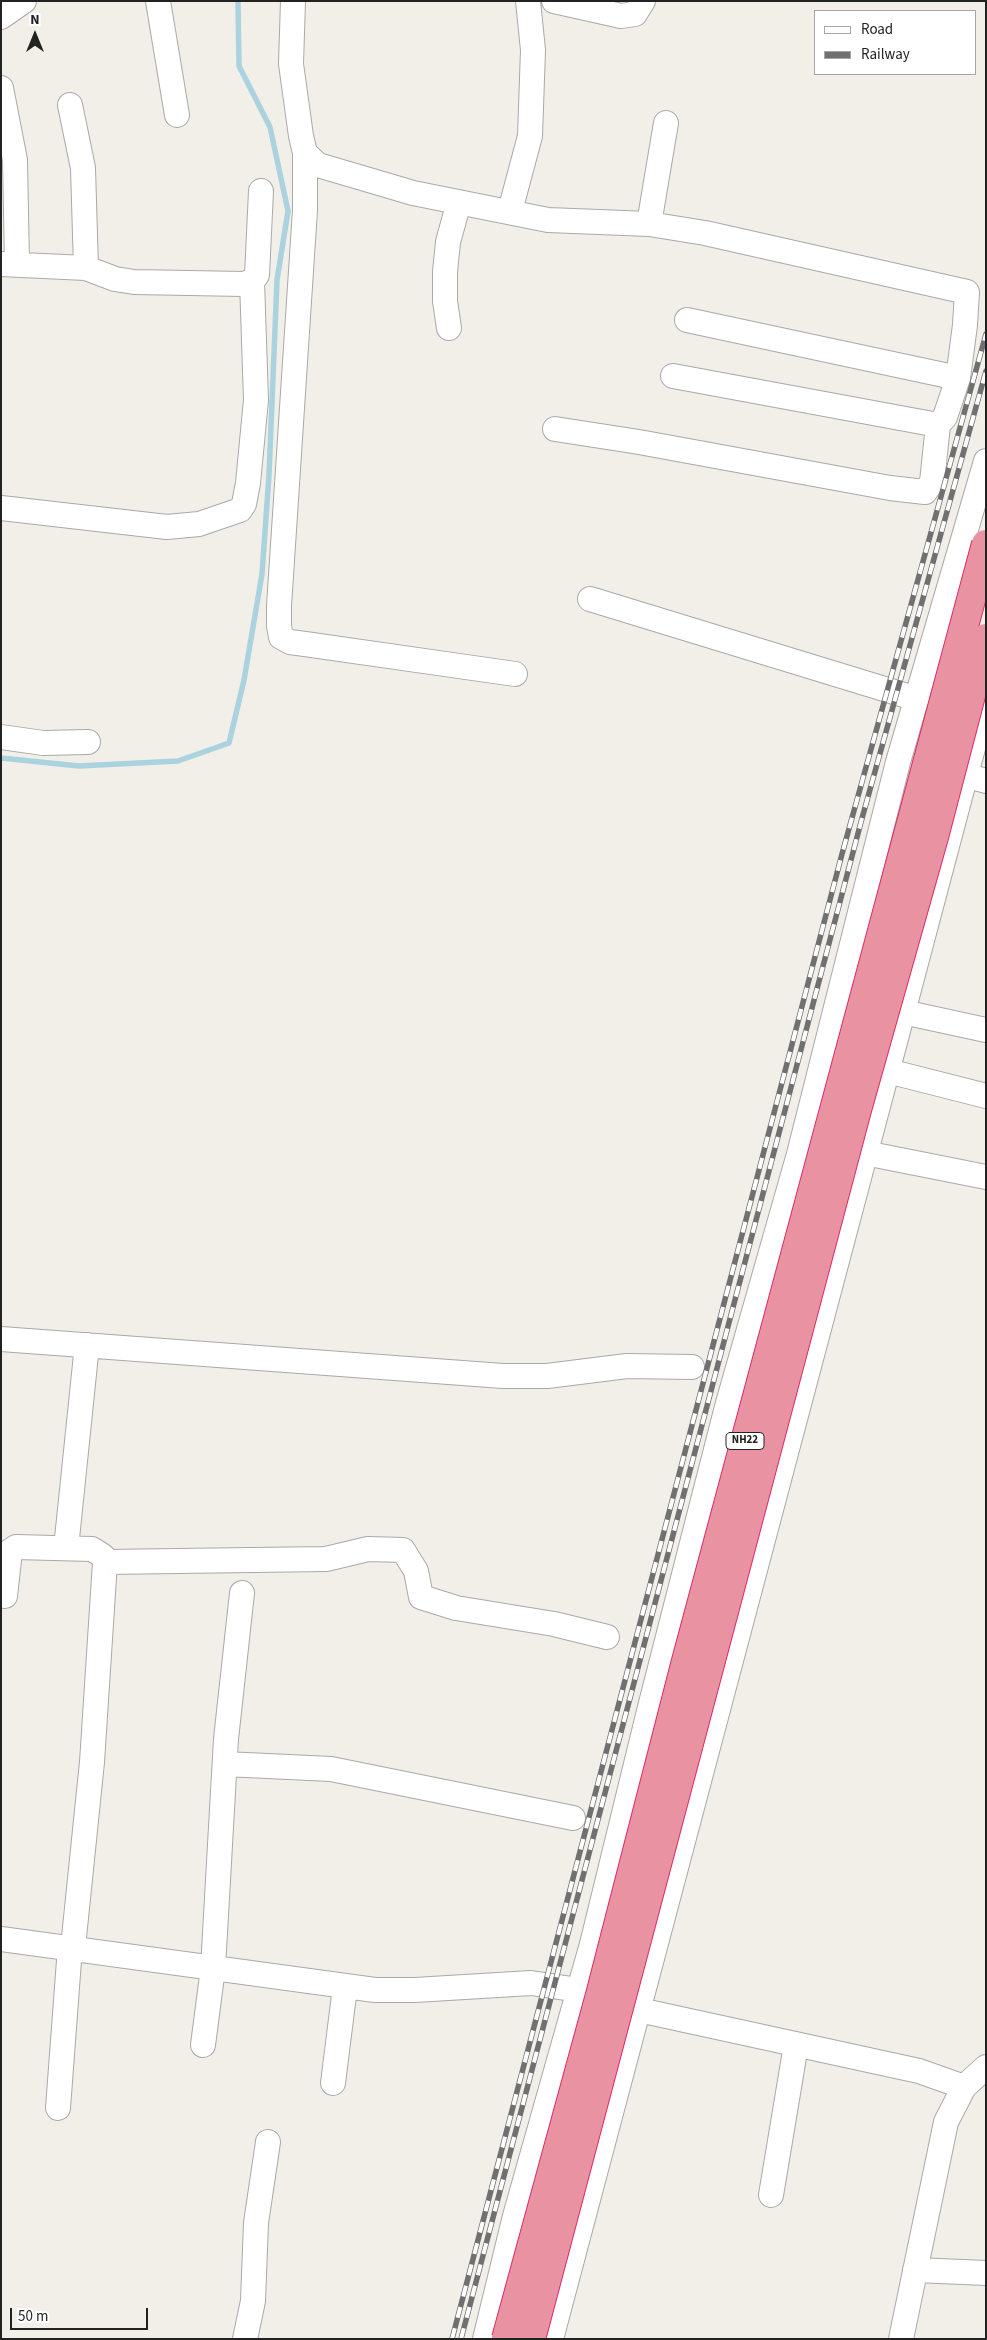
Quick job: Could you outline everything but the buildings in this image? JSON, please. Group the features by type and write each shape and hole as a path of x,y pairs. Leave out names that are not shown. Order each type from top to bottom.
{"highway":[{"name":"NH22","path":"506,2339 600,1995 688,1652 986,544"},
{"name":"NH22","path":"531,2339 857,1110 934,837 986,638"}],"street":[{"path":"1,16 24,1"},
{"path":"158,1 177,115"},
{"path":"293,1 292,64 301,136 305,152 305,210 279,606 278,626 281,636 290,642 515,674"},
{"path":"510,211 530,136 533,50 528,1"},
{"path":"554,1 622,16 635,14 643,1"},
{"path":"1,88 15,160 9,264 86,268 116,279 134,282 232,286 252,281 257,275 258,268 261,190"},
{"path":"70,105 84,168 86,268"},
{"path":"649,224 666,123"},
{"path":"305,152 318,165 331,170 360,176 413,193 560,221 649,224 705,233 967,292 958,378 945,417 922,422 672,376"},
{"path":"449,328 445,301 445,272 448,242 459,202"},
{"path":"1,508 167,527 199,524 240,510 244,504 248,483 256,400 252,281"},
{"path":"687,320 958,378"},
{"path":"555,429 896,489 925,492 932,482 922,422"},
{"path":"484,2339 515,2216 579,1990 726,1412 799,1154 898,762 981,496 986,461"},
{"path":"590,599 917,700"},
{"path":"551,2339 903,1012 976,778 986,699"},
{"path":"1,737 44,743 88,742"},
{"path":"903,1012 986,1030"},
{"path":"824,1055 986,1096"},
{"path":"865,1153 986,1177"},
{"path":"1,1338 503,1376 547,1376 618,1366 692,1367"},
{"path":"66,1548 87,1345"},
{"path":"5,1596 9,1556 12,1548 22,1546 92,1549 98,1552 105,1562 92,1762 72,1947 58,2108"},
{"path":"105,1562 326,1559 368,1549 403,1550 416,1571 421,1597 456,1608 554,1624 607,1637"},
{"path":"203,2045 213,1968 225,1764 242,1593"},
{"path":"225,1764 331,1769 573,1818"},
{"path":"601,1905 663,1920"},
{"path":"1,1939 72,1947 345,1987 415,1990 531,1983 579,1990"},
{"path":"333,2083 345,1987"},
{"path":"639,2010 919,2071 964,2087"},
{"path":"771,2195 796,2045"},
{"path":"901,2339 946,2122 964,2087 986,2067"},
{"path":"245,2339 253,2301 256,2224 268,2142"},
{"path":"915,2270 986,2273"}],"waterway":[{"path":"1,758 79,766 178,761 229,743 244,680 262,574 269,475 277,280 288,211 270,127 239,66 238,1"}],"railway":[{"path":"452,2339 842,854 986,334"},
{"path":"461,2339 861,822 986,371"}]}
